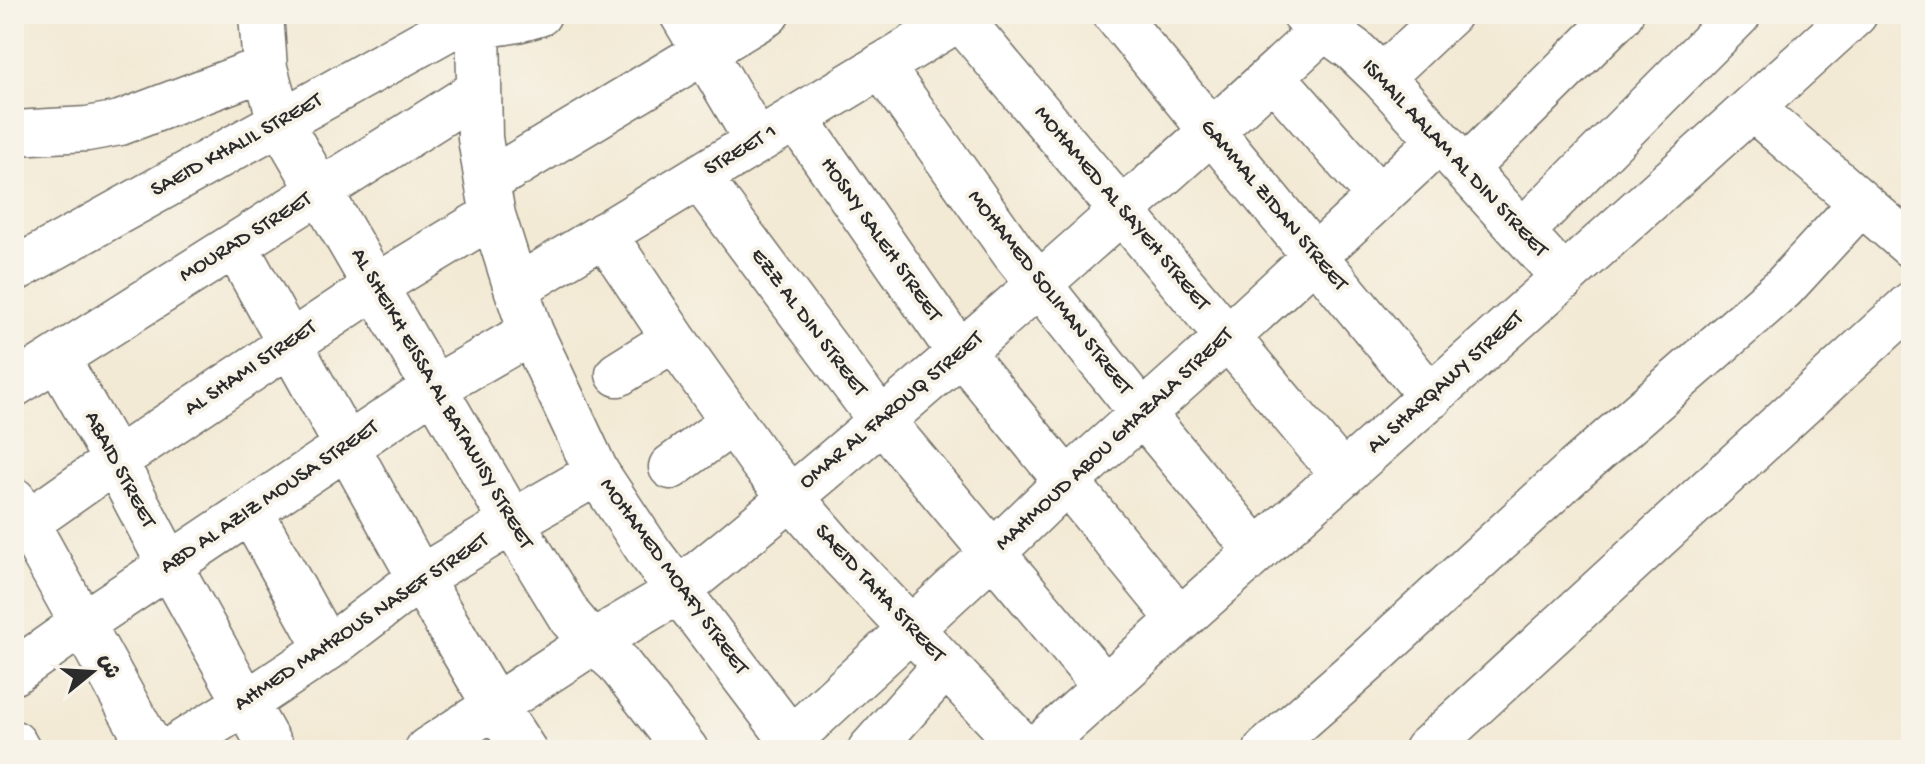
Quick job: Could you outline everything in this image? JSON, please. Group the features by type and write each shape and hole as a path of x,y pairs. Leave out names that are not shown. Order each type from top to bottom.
{"street":[{"name":"AL SHEIKH EISSA AL BATAWISY STREET","path":"261,14 265,68 280,122 570,617 617,662 686,750"},
{"path":"458,20 516,21 539,14"},
{"path":"682,14 757,141"},
{"name":"AL SHAMI STREET","path":"18,519 115,461 376,286 490,199 704,51 767,14"},
{"name":"GAMMAL ZIDAN STREET","path":"1115,14 1431,397"},
{"path":"1382,77 1449,14"},
{"name":"MAHMOUD ABOU GHAZALA STREET","path":"795,745 910,630 1066,482 1379,197 1452,155 1621,14"},
{"path":"1522,232 1739,14"},
{"name":"AL SHARQAWY STREET","path":"1035,750 1855,14"},
{"name":"STREET 1","path":"516,288 964,16"},
{"name":"MOHAMED AL SAYEH STREET","path":"964,16 1343,475"},
{"name":"MOHAMED MOAFY STREET","path":"458,20 478,91 480,138 490,199 531,332 597,473 650,553 795,745"},
{"name":"SAEID KHALIL STREET","path":"14,270 458,20"},
{"name":"OMAR AL FAROUQ STREET","path":"427,750 678,590 962,353 1273,76 1314,21"},
{"name":"ISMAIL AALAM AL DIN STREET","path":"1314,21 1354,50 1382,77 1564,278"},
{"name":"MOHAMED SOLIMAN STREET","path":"881,66 1039,285 1256,550"},
{"path":"14,133 87,129 120,123 265,68"},
{"path":"1273,76 1379,197"},
{"name":"MOURAD STREET","path":"14,385 478,91"},
{"path":"1752,108 1911,246"},
{"name":"HOSNY SALEH STREET","path":"796,118 933,316 1180,620"},
{"name":"EZZ AL DIN STREET","path":"699,177 882,422 1105,687"},
{"path":"1266,750 1576,469 1783,288 1861,203"},
{"name":"SAEID TAHA STREET","path":"604,234 762,463 841,555 1026,750"},
{"path":"235,245 420,578 524,750"},
{"path":"1426,750 1911,304"},
{"name":"ABD AL AZIZ MOUSA STREET","path":"14,672 434,388 531,332"},
{"path":"618,374 674,339"},
{"name":"ABAID STREET","path":"57,358 272,750"},
{"path":"671,467 733,422"},
{"name":"AHMED MAHROUS NASEF STREET","path":"170,750 327,649 420,578 597,473"},
{"path":"251,512 327,649"},
{"path":"18,519 83,623 152,750"},
{"path":"870,750 945,666"},
{"path":"14,743 18,750"}]}
